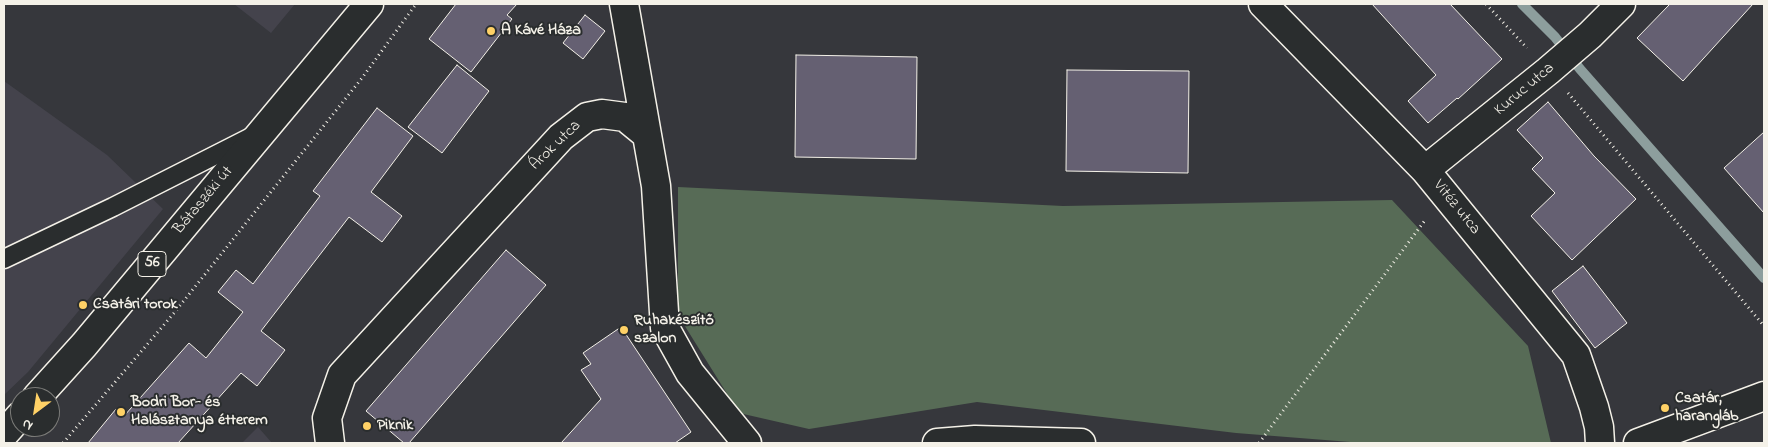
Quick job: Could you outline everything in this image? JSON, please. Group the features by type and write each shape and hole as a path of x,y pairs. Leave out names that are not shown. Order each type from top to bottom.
{"street":[{"name":"Bátaszéki út","path":"46,387 84,345 370,4"},
{"path":"624,4 656,186 665,328 690,373 747,443"},
{"name":"Vitéz utca","path":"1263,4 1425,170 1576,355 1594,407 1600,443"},
{"name":"Kuruc utca","path":"1425,170 1548,71 1590,35 1620,4"},
{"name":"Árok utca","path":"330,443 327,418 342,375 561,137 587,117 602,114 625,117 647,135"},
{"path":"1638,443 1764,396"},
{"path":"937,443 974,440 1082,443"}],"lane":[{"path":"4,259 113,207 264,130"}],"path":[{"path":"63,443 174,313 362,78 416,4"},
{"path":"1486,4 1592,119 1764,326"},
{"path":"1259,443 1444,194"}],"shaded area":[{"path":"234,4 295,4 271,33"},
{"path":"4,81 107,155 163,209 28,372 12,387 10,387 4,395"},
{"path":"258,427 272,443 242,443"}],"green space":[{"path":"678,187 1063,206 1392,200 1528,346 1551,443 1363,443 1236,433 977,402 809,429 739,413 678,315"}],"building":[{"path":"456,4 517,4 507,15 512,19 471,72 429,39"},
{"path":"1372,4 1450,4 1502,59 1428,123 1408,101 1436,75"},
{"path":"1670,4 1753,4 1683,81 1637,38"},
{"path":"585,15 605,31 583,59 563,43"},
{"path":"796,55 917,57 916,159 795,157"},
{"path":"457,65 489,91 442,153 408,127"},
{"path":"1067,70 1189,71 1188,173 1066,171"},
{"path":"1548,102 1594,156 1636,199 1572,260 1531,216 1555,193 1532,169 1543,158 1517,130"},
{"path":"377,108 413,136 371,192 402,216 382,242 349,217 261,331 285,350 257,386 241,373 178,443 88,443 116,409 124,416 189,343 206,358 243,312 218,292 236,270 253,284 320,196 313,191"},
{"path":"1764,132 1764,213 1724,168"},
{"path":"506,250 546,285 409,443 404,443 366,411"},
{"path":"1583,266 1627,323 1595,348 1552,291"},
{"path":"621,327 691,432 675,443 561,443 601,399 581,370 591,364 583,353"}],"waterway":[{"path":"1522,4 1555,37 1580,69 1764,278"}],"place":[{"name":"A Kávé Háza","path":"491,31"},
{"name":"Csatári torok","path":"83,305"},
{"name":"Ruhakészítő szalon","path":"624,330"},
{"name":"Csatár, harangláb","path":"1665,408"},
{"name":"Bodri Bor- és Halásztanya étterem","path":"121,412"},
{"name":"Piknik","path":"367,426"}]}
